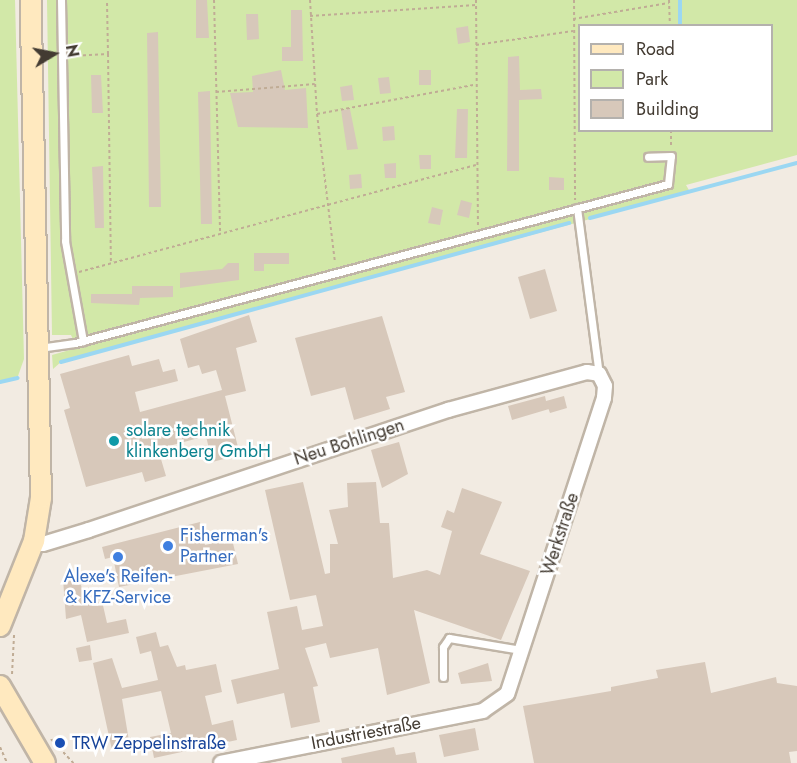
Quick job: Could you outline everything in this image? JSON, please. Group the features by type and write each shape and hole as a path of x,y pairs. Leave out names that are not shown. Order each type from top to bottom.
{"main road":[{"path":"0,626 34,541 41,498 31,0"},
{"path":"0,592 21,573"},
{"path":"0,686 26,735 45,763"},
{"path":"0,713 9,726 26,735"}],"street":[{"name":"Neu Bohlingen","path":"34,541 43,544 89,530 448,410 587,372 599,374"},
{"name":"Werkstraße","path":"507,694 604,398 605,386 599,374"},
{"name":"Industriestraße","path":"221,763 483,711 507,694"}],"lane":[{"path":"61,0 68,275 83,341"},
{"path":"37,348 83,341 668,184 671,156 648,157"},
{"path":"577,208 599,374"},
{"path":"444,677 443,647 449,638 521,650"}],"path":[{"path":"107,0 111,262"},
{"path":"214,0 220,234"},
{"path":"310,0 317,114 337,272"},
{"path":"476,0 476,165 480,234"},
{"path":"573,0 577,208"},
{"path":"573,19 669,2 670,24"},
{"path":"310,16 476,5"},
{"path":"476,45 573,31"},
{"path":"62,56 108,54"},
{"path":"216,92 315,84"},
{"path":"317,114 475,85"},
{"path":"670,132 671,156"},
{"path":"68,275 476,165"},
{"path":"0,747 7,763"}],"green space":[{"path":"0,0 15,0 24,359 18,376 0,381"},
{"path":"47,0 797,0 797,155 686,185 690,192 61,362 53,369 52,355 77,348 71,335 52,335"}],"building":[{"path":"196,0 207,0 209,38 196,38"},
{"path":"291,10 302,10 303,61 282,61 282,47 291,47"},
{"path":"246,14 258,14 259,39 247,40"},
{"path":"468,26 470,42 458,44 456,28"},
{"path":"158,32 161,207 149,207 147,33"},
{"path":"519,56 520,90 541,89 542,99 519,100 519,171 507,171 508,57"},
{"path":"281,70 285,90 306,88 308,128 238,127 230,93 253,92 252,76"},
{"path":"419,70 431,70 431,85 419,85"},
{"path":"91,75 101,75 103,113 92,113"},
{"path":"389,77 391,93 380,94 378,78"},
{"path":"352,85 354,100 342,101 340,87"},
{"path":"210,91 212,224 201,224 198,92"},
{"path":"350,109 358,149 347,150 341,110"},
{"path":"457,109 468,109 467,158 455,158"},
{"path":"394,126 395,140 383,141 382,127"},
{"path":"419,155 431,155 431,169 420,169"},
{"path":"396,163 396,178 385,178 384,164"},
{"path":"103,166 104,228 95,228 92,167"},
{"path":"361,174 362,188 350,189 349,175"},
{"path":"549,177 564,178 564,190 549,190"},
{"path":"461,200 472,203 469,218 457,215"},
{"path":"432,207 443,210 440,225 428,223"},
{"path":"254,253 289,253 289,264 264,264 264,271 254,271"},
{"path":"228,263 239,263 239,280 180,288 180,273 222,269"},
{"path":"545,269 557,311 530,319 518,277"},
{"path":"132,286 173,286 173,297 140,298 139,305 91,303 91,294 132,294"},
{"path":"249,315 257,342 236,348 246,391 225,396 240,455 212,462 206,436 158,449 166,476 145,482 142,472 86,487 64,410 70,408 60,374 129,355 132,366 159,359 163,372 175,369 178,381 135,392 140,412 222,390 216,370 202,374 199,365 188,368 180,339"},
{"path":"382,316 405,392 386,397 390,409 354,420 345,387 311,396 295,338"},
{"path":"545,396 546,401 564,396 567,408 550,413 549,409 512,420 508,406"},
{"path":"399,442 408,474 382,488 371,450"},
{"path":"303,482 325,574 330,573 330,544 338,544 329,510 348,507 347,483 376,482 380,523 389,523 393,578 427,570 440,575 452,531 441,527 447,510 454,513 462,488 502,502 480,554 530,571 501,640 414,610 430,683 387,695 378,648 330,658 326,643 305,648 318,686 313,687 320,722 291,728 284,693 237,704 231,680 279,669 267,612 297,606 302,630 323,626 316,595 290,600 265,490"},
{"path":"200,522 205,545 232,539 238,564 119,587 113,557 105,559 102,547"},
{"path":"79,577 86,605 102,601 107,623 126,619 129,633 87,642 81,615 66,619 63,579"},
{"path":"156,632 160,647 168,645 177,667 185,665 186,670 216,664 222,692 205,696 212,725 233,720 237,740 154,758 150,737 171,733 161,691 122,699 130,747 112,750 93,663 112,658 122,688 158,680 151,651 140,654 136,637"},
{"path":"90,645 92,660 79,662 76,648"},
{"path":"705,662 711,693 776,677 777,683 797,686 797,751 789,752 791,763 534,763 523,706 611,691 611,687 658,678 656,670"},
{"path":"488,663 492,681 461,684 458,673"},
{"path":"475,728 479,750 444,757 439,735"},
{"path":"394,747 396,755 415,752 417,763 342,763 341,758"}],"waterway":[{"path":"680,0 680,24"},
{"path":"590,218 797,163"},
{"path":"61,362 569,223"},
{"path":"0,382 18,378"}],"place":[{"name":"solare technik klinkenberg GmbH","path":"114,441"},
{"name":"Fisherman's Partner","path":"168,546"},
{"name":"Alexe's Reifen- & KFZ-Service","path":"118,557"},
{"name":"TRW Zeppelinstraße","path":"60,743"}]}
